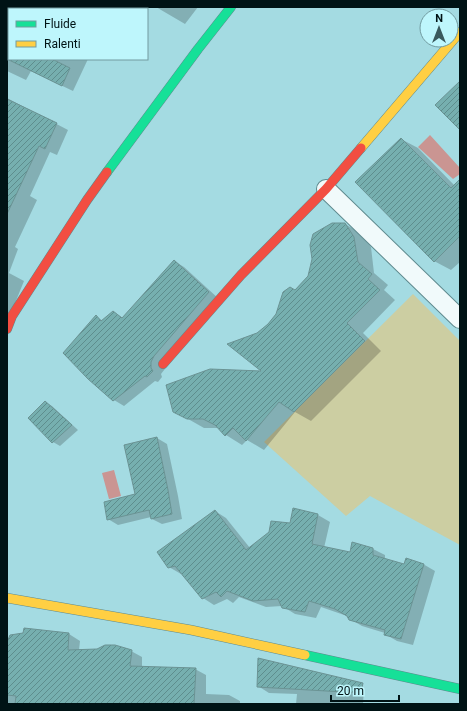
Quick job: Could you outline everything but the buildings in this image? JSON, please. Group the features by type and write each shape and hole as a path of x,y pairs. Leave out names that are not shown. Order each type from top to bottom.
{"street":[{"path":"7,329 12,316 87,200 198,49 232,7"},
{"path":"163,364 241,275 326,189 460,32"},
{"path":"326,189 460,319"},
{"path":"7,598 192,630 460,689"}],"green space":[{"path":"413,294 460,341 460,545 370,496 346,516 264,442"}],"shaded area":[{"path":"430,135 460,168 460,174 453,179 418,147"},
{"path":"114,470 121,496 109,499 102,473"}],"traffic: fast":[{"path":"107,172 231,7"},
{"path":"305,655 460,689"}],"traffic: slow":[{"path":"361,148 460,32"},
{"path":"7,598 191,630 305,655"}],"traffic: jam":[{"path":"163,364 241,275 326,189 361,148"},
{"path":"7,329 12,316 87,200 107,172"}]}
